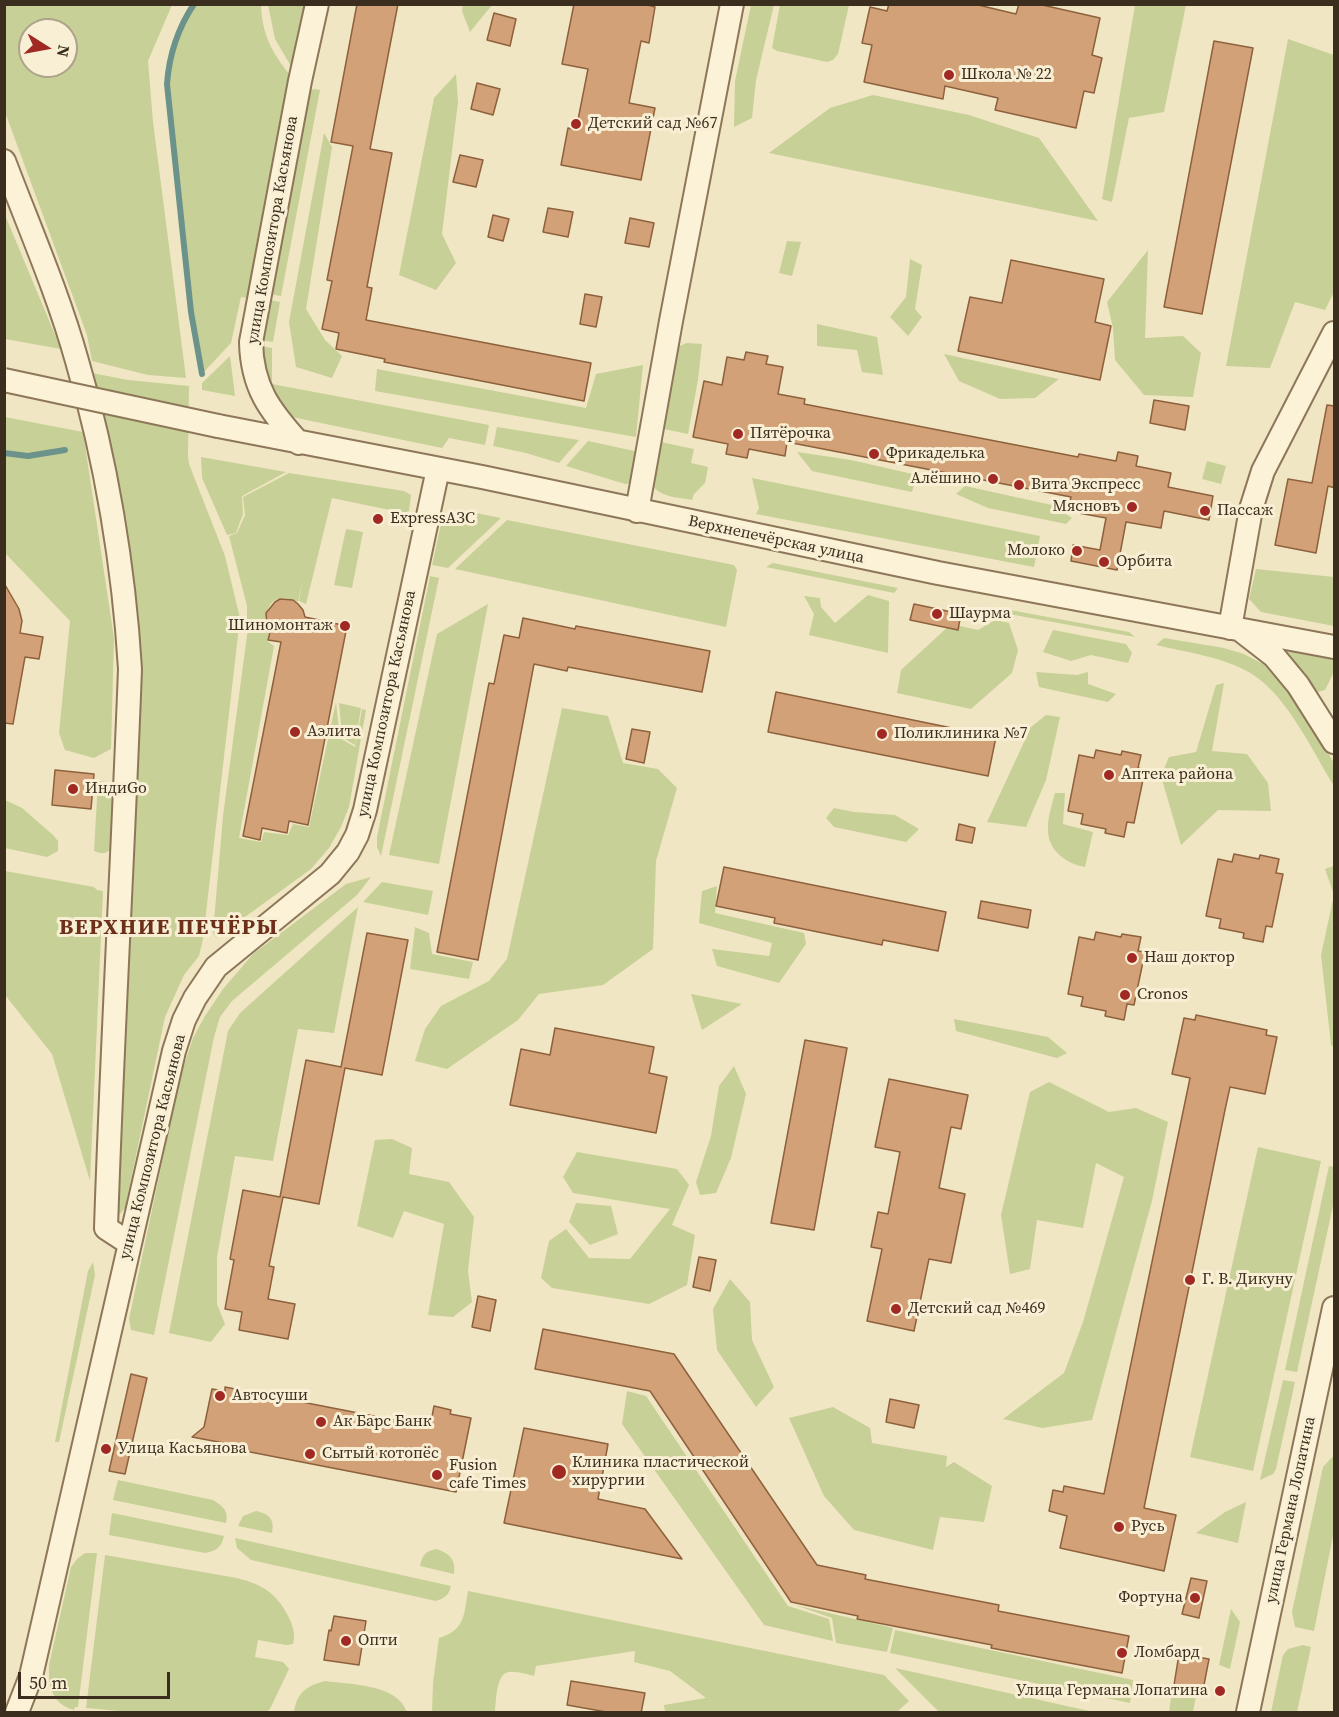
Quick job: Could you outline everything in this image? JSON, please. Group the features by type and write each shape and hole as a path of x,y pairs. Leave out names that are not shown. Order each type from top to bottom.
{"street":[{"name":"улица Композитора Касьянова","path":"299,442 276,418 257,384 252,364 251,342 316,4"},
{"path":"637,511 732,4"},
{"path":"4,161 77,360 98,440 128,633 130,669 121,890 111,1052 106,1228 129,1243"},
{"path":"1333,740 1298,685 1274,656 1235,629 1241,561 1251,509 1263,471 1335,333"},
{"name":"Верхнепечёрская улица","path":"4,380 938,573 1335,647"},
{"name":"улица Композитора Касьянова","path":"17,1713 31,1676 129,1243 174,1051 184,1020 195,998 216,967 330,874 348,852 357,835 365,810 438,469"},
{"path":"1333,740 1331,720 1335,706"},
{"name":"улица Германа Лопатина","path":"1248,1713 1335,1308"}],"green space":[{"path":"5,4 172,5 148,61 153,122 186,378 148,375 92,361 87,335 5,112"},
{"path":"463,4 492,5 470,32 462,11"},
{"path":"194,5 261,5 263,25 269,43 290,75 247,298 241,297 231,343 202,374 191,312 167,84 175,43"},
{"path":"268,5 304,5 292,68 275,39"},
{"path":"751,5 774,5 756,80 752,118 734,127 735,81"},
{"path":"780,5 849,5 838,54 833,60 827,62 772,48"},
{"path":"1135,5 1186,5 1164,112 1129,118 1112,202 1102,199"},
{"path":"1288,39 1334,55 1334,292 1325,310 1295,302 1270,368 1226,366"},
{"path":"456,74 458,102 442,234 456,263 436,290 399,275 434,98"},
{"path":"320,90 281,296 270,294 309,91"},
{"path":"873,95 969,115 1039,138 1098,221 769,153 830,108"},
{"path":"324,133 332,147 306,309 325,340 342,356 332,378 296,367 289,322"},
{"path":"5,215 61,349 5,339"},
{"path":"787,241 801,242 792,276 779,273"},
{"path":"1148,250 1145,338 1183,336 1201,353 1193,397 1144,395 1115,360 1113,328 1107,302"},
{"path":"910,259 922,265 915,309 922,317 908,336 890,317 906,297"},
{"path":"269,300 280,302 273,342 261,340"},
{"path":"817,324 877,337 883,375 862,372 857,350 817,346"},
{"path":"687,343 702,344 688,434 659,428 677,347"},
{"path":"261,346 272,348 272,384 489,425 485,445 449,438 442,448 287,416 265,384"},
{"path":"944,354 1059,379 1035,398 1000,399 959,381"},
{"path":"230,356 235,396 202,390 202,383"},
{"path":"643,365 636,437 375,391 377,369 586,408 596,374"},
{"path":"92,373 128,380 189,386 189,464 225,556 240,618 203,939 199,956 184,975 165,1017 125,1208 116,1219 128,893 133,893 142,669 122,509 110,443"},
{"path":"5,417 83,432 114,638 111,749 94,758 65,750 59,733 70,621 5,553"},
{"path":"497,427 579,440 559,463 493,446"},
{"path":"588,441 639,452 632,483 625,484 566,466"},
{"path":"656,441 694,449 691,463 708,467 705,483 694,494 692,500 664,494 651,484"},
{"path":"797,452 851,460 917,475 912,492 812,471"},
{"path":"201,457 286,472 242,496 243,514 236,533 227,535 202,478"},
{"path":"1207,461 1226,466 1221,484 1202,479"},
{"path":"289,473 404,491 411,495 409,511 404,513 332,498 306,604 299,601 303,578 298,602 284,598 278,599 267,610 265,625 254,622 266,626 269,632 267,641 274,646 239,838 261,842 264,832 288,835 293,824 309,827 336,702 340,738 355,747 362,709 366,710 349,807 329,848 311,869 216,938 213,933 223,816 248,628 254,623 247,626 247,606 229,536 237,533 245,515 243,497"},
{"path":"752,478 1040,536 1034,567 756,514 759,508"},
{"path":"965,486 1052,505 1072,518 1066,524 988,508 956,494"},
{"path":"476,513 501,518 448,568 432,565 445,515 474,520"},
{"path":"507,520 734,565 737,570 726,627 455,569"},
{"path":"346,529 363,532 352,588 334,585"},
{"path":"773,563 898,588 894,593 766,567"},
{"path":"1256,569 1334,577 1334,626 1261,612 1249,599"},
{"path":"430,576 439,578 381,856 377,847 377,837"},
{"path":"868,595 889,601 888,653 809,635 814,614 804,596 820,598 821,607 835,623"},
{"path":"488,604 439,864 389,855 437,634"},
{"path":"1010,610 1129,632 1135,637 1009,614"},
{"path":"995,620 1009,623 1018,650 1012,673 971,709 897,693 901,670 951,624 978,630"},
{"path":"1053,630 1126,644 1132,653 1128,663 1091,655 1071,661 1043,652"},
{"path":"1164,638 1224,648 1244,654 1267,666 1289,689 1334,763 1334,786 1296,722 1273,691 1245,670 1224,661 1156,645"},
{"path":"1293,650 1334,658 1334,672 1325,690 1318,692 1289,658 1288,652"},
{"path":"1036,672 1077,675 1088,672 1088,684 1116,694 1108,702 1039,687"},
{"path":"1224,683 1212,751 1247,754 1268,783 1271,811 1218,810 1181,845 1161,776 1169,757 1196,752 1216,685"},
{"path":"339,703 361,708 355,745 342,737"},
{"path":"562,708 608,716 623,763 658,769 677,788 656,861 653,949 603,985 539,994 518,1020 447,1069 415,1061 425,1029 441,1006 489,981 507,959"},
{"path":"1046,715 1060,717 1046,780 1026,827 987,822 1031,727"},
{"path":"98,781 108,782 114,787 114,846 108,852 103,853 94,851"},
{"path":"1055,793 1065,793 1063,824 1093,832 1085,867 1065,860 1051,844 1048,826"},
{"path":"5,800 22,808 53,835 58,841 58,851 47,857 5,848"},
{"path":"834,808 895,815 919,829 906,842 834,827 826,818"},
{"path":"1334,866 1334,895 1325,869"},
{"path":"5,871 94,887 103,891 90,1181 52,1054 5,995"},
{"path":"371,877 357,895 232,1001 220,1017 214,1037 154,1335 131,1330 129,1319 180,1077 193,1038 223,989 253,954 346,884"},
{"path":"382,882 433,891 428,915 363,902"},
{"path":"717,886 715,913 804,933 806,944 779,983 717,966 712,949 769,956 772,943 699,923 702,891"},
{"path":"1334,895 1334,1047 1331,1045 1321,955"},
{"path":"358,907 334,1033 298,1029 273,1161 235,1156 217,1257 217,1304 225,1324 211,1342 169,1333 228,1031 240,1013"},
{"path":"415,927 429,933 432,954 473,962 469,979 410,969"},
{"path":"691,994 742,1004 702,1030"},
{"path":"954,1019 1048,1037 1067,1053 1057,1058 956,1031"},
{"path":"734,1066 746,1094 731,1158 716,1193 700,1195 696,1182 711,1136 719,1086"},
{"path":"1049,1082 1109,1112 1136,1108 1168,1122 1152,1201 1092,1420 1042,1428 1003,1419 1064,1373 1083,1322 1124,1177 1096,1163 1083,1228 1037,1220 1030,1269 1010,1274 1001,1215 1030,1092"},
{"path":"392,1139 412,1148 409,1174 449,1182 474,1217 468,1271 472,1302 453,1317 428,1315 444,1224 404,1211 393,1238 357,1226 375,1140"},
{"path":"1258,1147 1321,1161 1253,1471 1190,1457"},
{"path":"577,1152 677,1169 689,1185 672,1225 695,1235 687,1285 649,1304 552,1288 541,1278 549,1241 566,1229 589,1258 630,1259 670,1209 573,1193 563,1177"},
{"path":"1329,1166 1334,1167 1334,1201 1297,1372 1285,1370"},
{"path":"576,1203 611,1206 618,1234 590,1245 569,1222"},
{"path":"93,1262 95,1275 59,1442 55,1442 88,1271"},
{"path":"730,1279 750,1302 752,1340 774,1387 756,1407 717,1350 713,1309"},
{"path":"1283,1380 1295,1382 1276,1469 1273,1474 1260,1480"},
{"path":"627,1391 646,1396 788,1606 829,1619 833,1641 764,1625 622,1424"},
{"path":"833,1407 870,1428 872,1443 947,1456 946,1467 954,1462 992,1486 984,1522 940,1517 933,1550 854,1530 824,1496 789,1418"},
{"path":"1334,1455 1334,1531 1314,1631 1295,1627 1292,1612 1323,1467"},
{"path":"118,1480 213,1500 224,1509 227,1515 226,1523 113,1500"},
{"path":"1246,1502 1238,1543 1196,1533 1225,1512"},
{"path":"256,1511 270,1518 273,1524 272,1533 238,1526 243,1516"},
{"path":"112,1513 224,1536 218,1548 205,1553 109,1535"},
{"path":"235,1538 451,1586 446,1596 436,1601 251,1560 237,1548"},
{"path":"436,1549 451,1557 454,1574 420,1566 425,1554"},
{"path":"85,1553 97,1553 78,1707 74,1710 56,1699 49,1680 49,1665 71,1567"},
{"path":"105,1555 237,1578 257,1585 273,1595 288,1615 294,1637 293,1644 286,1645 258,1640 255,1657 283,1662 289,1669 270,1709 266,1712 132,1712 86,1708"},
{"path":"468,1591 884,1675 909,1701 897,1712 665,1712 664,1705 706,1698 670,1671 634,1662 635,1651 536,1666 534,1676 509,1672 501,1677 499,1682 495,1712 432,1712 439,1638 448,1635 459,1626 464,1614"},
{"path":"795,1605 893,1628 887,1652 836,1643 832,1618"},
{"path":"1231,1609 1240,1622 1230,1669 1219,1665"},
{"path":"895,1630 1133,1680 1130,1703 890,1653"},
{"path":"1303,1645 1311,1647 1297,1712 1271,1712 1283,1655 1288,1649"},
{"path":"895,1668 1094,1712 939,1712"},
{"path":"325,1681 372,1687 383,1691 393,1695 407,1712 294,1712 297,1700 304,1691"},
{"path":"1172,1691 1196,1696 1193,1712 1169,1712"}],"building":[{"path":"357,4 398,4 370,149 392,153 367,287 372,288 366,320 591,363 584,401 384,362 385,359 336,349 339,333 322,329 332,281 327,280 353,146 331,142"},
{"path":"574,4 644,4 655,7 649,43 641,41 629,103 655,108 641,180 561,165 568,128 576,130 588,69 562,64"},
{"path":"889,4 974,4 1016,14 1019,4 1038,4 1100,18 1092,55 1102,58 1094,93 1084,91 1076,128 995,110 998,98 945,86 943,99 864,82 872,45 862,43 870,7 887,11"},
{"path":"494,13 516,19 510,46 487,40"},
{"path":"1214,41 1253,48 1202,314 1164,307"},
{"path":"477,83 500,89 493,115 471,109"},
{"path":"460,155 483,160 476,187 453,182"},
{"path":"548,208 573,212 568,237 543,232"},
{"path":"493,215 509,219 503,241 488,237"},
{"path":"630,218 654,223 649,247 625,243"},
{"path":"1011,260 1104,279 1095,322 1111,326 1100,380 958,351 970,297 1002,303"},
{"path":"585,294 602,297 596,327 580,324"},
{"path":"746,352 768,356 766,364 783,367 778,394 805,399 804,404 1078,457 1079,454 1116,461 1118,452 1138,456 1136,466 1171,473 1168,487 1213,496 1209,520 1164,511 1161,528 1126,522 1117,570 1071,561 1073,545 1100,550 1106,518 1068,511 1071,497 787,442 785,456 749,449 747,458 726,454 728,444 693,437 704,381 722,385 727,357 744,360"},
{"path":"1154,400 1189,406 1185,430 1150,423"},
{"path":"1327,405 1335,406 1335,488 1328,486 1316,553 1275,545 1288,479 1312,483"},
{"path":"4,583 19,609 22,621 20,633 43,637 39,659 25,657 13,724 4,723"},
{"name":"Аэлита","path":"280,599 293,600 303,610 305,617 347,626 308,825 289,821 287,833 262,828 260,840 243,836 281,642 268,640 270,632 266,613"},
{"path":"914,604 961,614 958,630 910,620"},
{"path":"523,618 710,651 702,692 568,667 567,671 534,664 478,960 437,952 489,683 494,684 504,635 519,638"},
{"name":"Поликлиника №7","path":"776,692 996,737 988,776 768,732"},
{"path":"632,729 650,732 644,763 626,759"},
{"path":"1096,750 1121,755 1122,751 1141,755 1138,768 1145,770 1134,823 1127,822 1124,837 1105,833 1106,829 1081,824 1083,814 1068,811 1079,755 1094,758"},
{"name":"ИндиGo","path":"55,770 94,774 91,809 52,805"},
{"path":"959,824 975,828 972,843 956,840"},
{"path":"1234,854 1259,859 1260,855 1279,859 1276,873 1283,874 1272,927 1266,926 1263,942 1243,938 1244,933 1219,928 1221,919 1206,916 1218,859 1232,862"},
{"path":"724,867 946,912 938,951 883,940 882,945 774,923 775,918 716,906"},
{"path":"981,901 1031,910 1028,928 978,918"},
{"path":"1096,932 1121,937 1122,934 1141,937 1138,951 1145,952 1134,1005 1127,1004 1124,1020 1105,1016 1106,1011 1081,1006 1083,997 1068,994 1079,937 1094,940"},
{"path":"367,933 408,940 382,1075 345,1068 319,1204 283,1197 269,1266 274,1267 268,1299 295,1304 288,1339 239,1330 242,1312 225,1309 234,1260 230,1259 243,1190 280,1197 306,1060 341,1067"},
{"path":"1196,1015 1267,1030 1266,1035 1277,1037 1265,1094 1230,1087 1225,1110 1144,1508 1176,1515 1164,1571 1060,1548 1067,1516 1049,1511 1053,1490 1063,1492 1064,1486 1104,1494 1190,1078 1172,1074 1184,1018 1195,1020"},
{"path":"555,1028 654,1047 649,1073 667,1077 656,1133 510,1105 521,1049 550,1055"},
{"path":"805,1040 847,1048 814,1230 771,1223"},
{"path":"889,1079 968,1095 961,1129 951,1127 939,1188 965,1194 951,1263 929,1259 914,1331 867,1321 882,1249 871,1247 878,1212 888,1214 900,1152 875,1147"},
{"path":"699,1257 716,1260 710,1291 693,1287"},
{"path":"478,1296 496,1300 490,1331 472,1327"},
{"path":"543,1329 674,1354 817,1565 866,1575 865,1579 999,1605 998,1611 1129,1636 1122,1673 991,1648 992,1645 857,1619 858,1616 791,1602 650,1391 535,1369"},
{"path":"131,1374 147,1378 125,1474 109,1471"},
{"path":"225,1387 430,1427 434,1406 451,1410 450,1414 471,1418 456,1492 245,1451 245,1447 192,1437 204,1427 212,1389 225,1391"},
{"path":"890,1399 919,1405 914,1428 886,1422"},
{"name":"Клиника пластической хирургии","path":"524,1428 608,1444 598,1499 645,1509 682,1559 504,1523"},
{"path":"1191,1578 1207,1581 1199,1618 1182,1614"},
{"path":"334,1616 366,1621 359,1665 324,1660"},
{"path":"1179,1654 1209,1659 1203,1690 1174,1685"},
{"path":"571,1681 645,1693 641,1713 612,1713 567,1705"}],"waterway":[{"path":"194,4 175,42 167,84 191,312 202,374"},
{"path":"4,453 28,456 65,450"}],"place":[{"name":"Школа № 22","path":"949,75"},
{"name":"Детский сад №67","path":"576,124"},
{"name":"Пятёрочка","path":"738,434"},
{"name":"Фрикаделька","path":"874,454"},
{"name":"Алёшино","path":"993,479"},
{"name":"Вита Экспресс","path":"1019,485"},
{"name":"Мясновъ","path":"1132,507"},
{"name":"Пассаж","path":"1205,511"},
{"name":"ExpressАЗС","path":"378,519"},
{"name":"Молоко","path":"1077,551"},
{"name":"Орбита","path":"1104,562"},
{"name":"Шаурма","path":"937,614"},
{"name":"Шиномонтаж","path":"345,626"},
{"name":"Аэлита","path":"295,732"},
{"name":"Поликлиника №7","path":"882,734"},
{"name":"Аптека района","path":"1109,775"},
{"name":"ИндиGo","path":"73,789"},
{"name":"Наш доктор","path":"1132,958"},
{"name":"Cronos","path":"1125,995"},
{"name":"Г. В. Дикуну","path":"1190,1280"},
{"name":"Детский сад №469","path":"896,1309"},
{"name":"Автосуши","path":"220,1396"},
{"name":"Ак Барс Банк","path":"321,1422"},
{"name":"Улица Касьянова","path":"106,1449"},
{"name":"Сытый котопёс","path":"310,1454"},
{"name":"Клиника пластической хирургии","path":"559,1472"},
{"name":"Fusion cafe Times","path":"437,1475"},
{"name":"Русь","path":"1119,1527"},
{"name":"Фортуна","path":"1195,1598"},
{"name":"Опти","path":"346,1641"},
{"name":"Ломбард","path":"1122,1653"},
{"name":"Улица Германа Лопатина","path":"1220,1691"}],"district":[{"name":"ВЕРХНИЕ ПЕЧЁРЫ","path":"169,928"}]}
